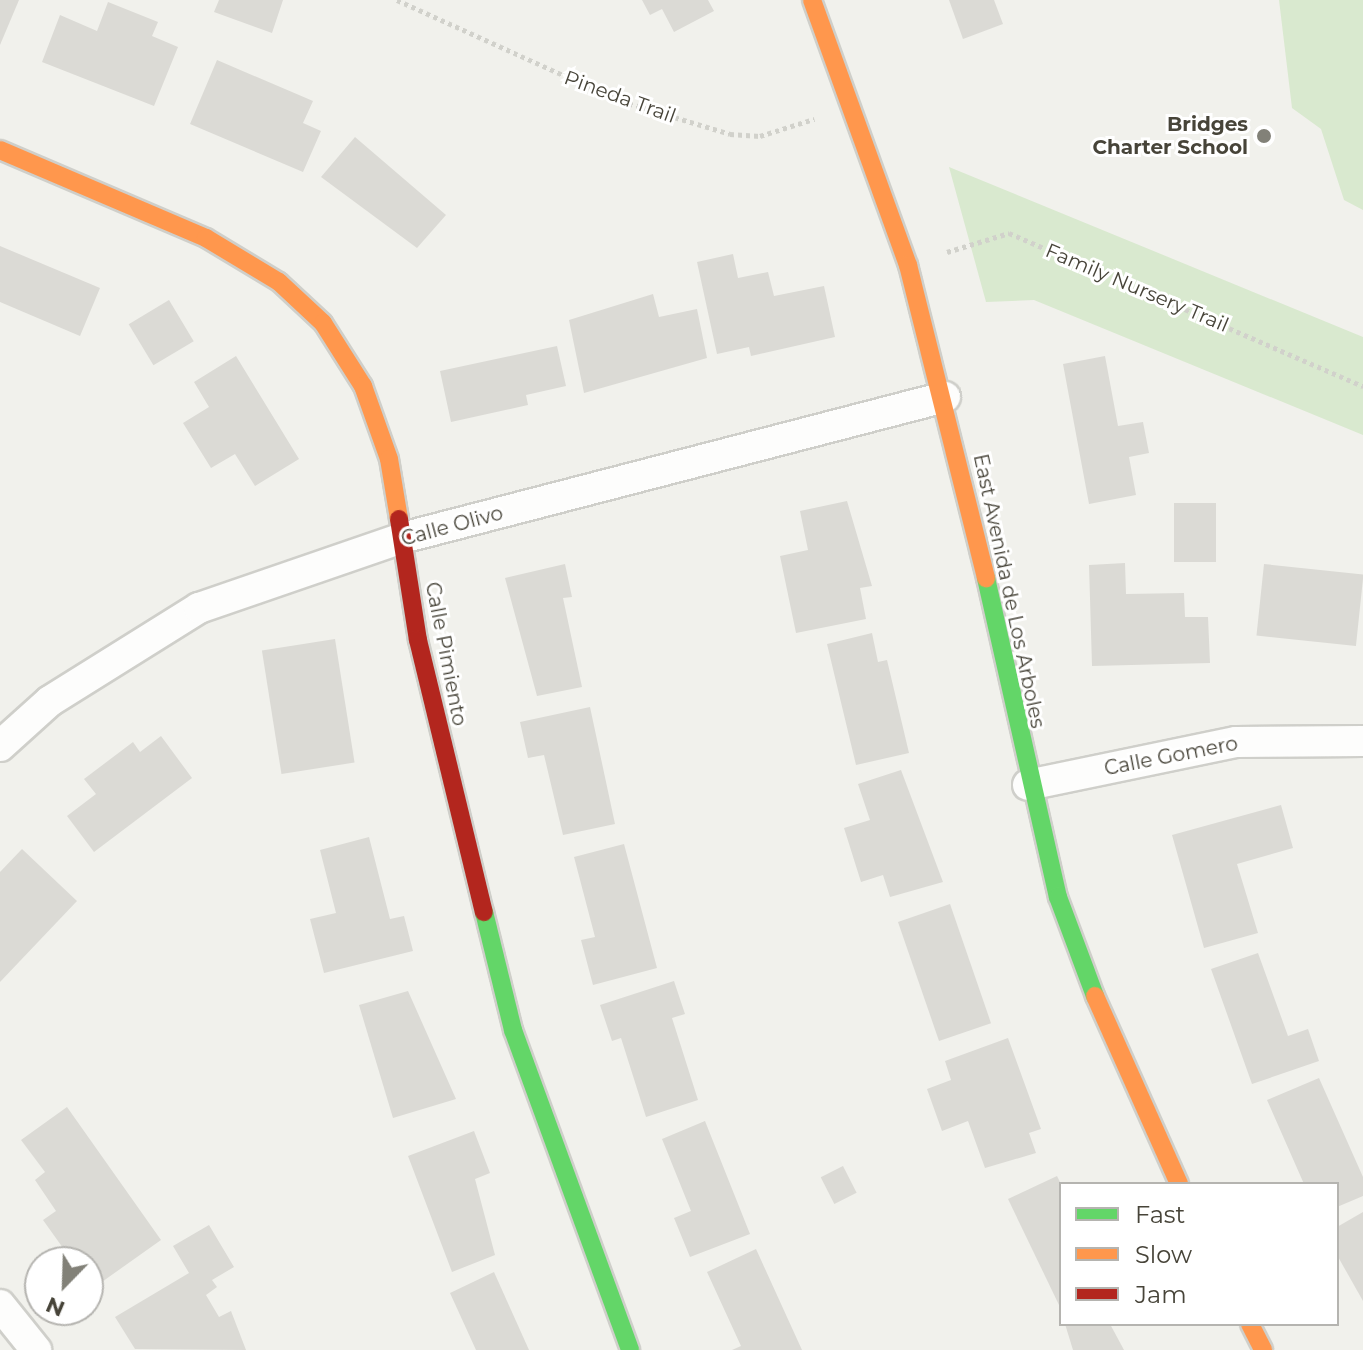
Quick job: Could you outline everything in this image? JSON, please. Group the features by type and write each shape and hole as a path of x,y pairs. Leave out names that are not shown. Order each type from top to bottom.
{"street":[{"name":"East Avenida de Los Arboles","path":"812,0 908,265 945,397 1028,785 1058,897 1118,1058 1178,1182"},
{"name":"Calle Pimiento","path":"0,150 206,238 279,282 323,323 363,386 389,459 418,640 513,1030 541,1124 630,1350"},
{"name":"Calle Olivo","path":"0,746 50,701 158,629 402,538 945,397"},
{"name":"Calle Gomero","path":"1028,785 1236,742 1363,741"},
{"path":"0,1305 36,1350"},
{"path":"1251,1326 1263,1350"}],"path":[{"name":"Pineda Trail","path":"397,0 621,101 730,134 760,136 853,107"},
{"name":"Family Nursery Trail","path":"908,265 1009,233 1363,386"}],"green space":[{"path":"1279,0 1363,0 1363,210 1344,200 1321,129 1292,108"},
{"path":"949,167 1363,337 1363,435 1034,300 986,302"}],"building":[{"path":"0,0 19,0 0,45"},
{"path":"219,0 283,0 272,33 214,12"},
{"path":"642,0 708,0 714,11 674,32 662,9 650,15"},
{"path":"949,0 994,0 1003,24 963,39"},
{"path":"108,2 158,22 152,36 178,47 154,106 42,62 60,15 97,31"},
{"path":"217,60 313,101 303,123 321,131 303,172 190,124"},
{"path":"355,137 446,215 417,248 321,177"},
{"path":"0,246 100,288 80,336 0,302"},
{"path":"733,254 738,278 768,272 774,296 824,286 835,337 751,356 749,347 717,354 697,262"},
{"path":"653,294 659,317 697,309 707,358 584,393 569,320"},
{"path":"169,300 194,341 153,365 129,324"},
{"path":"557,346 566,386 526,395 528,405 451,422 440,371"},
{"path":"236,356 299,459 255,486 235,454 211,468 183,423 209,407 194,382"},
{"path":"1105,356 1118,426 1143,422 1149,453 1129,457 1136,495 1089,504 1063,364"},
{"path":"847,501 872,586 860,588 866,619 796,633 780,556 808,550 800,511"},
{"path":"1174,503 1216,503 1216,562 1174,562"},
{"path":"1125,563 1126,594 1184,593 1185,617 1208,617 1210,663 1092,666 1089,565"},
{"path":"565,564 572,597 563,598 582,687 537,696 505,578"},
{"path":"1264,564 1363,574 1356,646 1256,636"},
{"path":"872,633 878,662 887,660 909,753 856,765 827,644"},
{"path":"335,639 355,762 281,774 262,651"},
{"path":"590,707 615,824 563,835 544,755 528,758 520,722"},
{"path":"161,736 192,778 94,852 67,816 96,794 84,779 133,742 140,752"},
{"path":"901,770 943,882 890,897 883,875 861,882 844,828 870,820 858,784"},
{"path":"1281,805 1293,848 1237,864 1258,933 1204,948 1172,835"},
{"path":"369,837 390,919 404,916 413,951 324,973 310,919 336,913 320,850"},
{"path":"624,844 657,968 593,985 581,940 595,937 574,857"},
{"path":"22,849 77,901 0,982 0,872"},
{"path":"950,904 991,1023 939,1041 898,922"},
{"path":"1258,953 1288,1036 1308,1029 1319,1061 1252,1084 1211,969"},
{"path":"674,981 685,1014 672,1018 698,1100 646,1117 621,1038 612,1041 600,1005"},
{"path":"408,991 456,1099 393,1118 359,1005"},
{"path":"1008,1038 1041,1129 1029,1133 1036,1153 985,1168 968,1121 942,1131 927,1089 951,1080 945,1061"},
{"path":"1319,1078 1363,1177 1363,1196 1339,1206 1339,1182 1303,1182 1267,1100"},
{"path":"67,1107 161,1240 104,1280 104,1246 62,1246 43,1220 56,1211 35,1180 45,1172 21,1140"},
{"path":"705,1121 750,1234 690,1257 674,1218 691,1211 662,1139"},
{"path":"474,1131 490,1173 475,1179 495,1255 452,1272 408,1156"},
{"path":"843,1166 857,1193 834,1204 821,1177"},
{"path":"1057,1176 1060,1182 1059,1305 1008,1199"},
{"path":"1363,1212 1363,1301 1339,1259 1339,1226"},
{"path":"209,1225 234,1267 212,1280 217,1287 206,1295 219,1317 231,1311 246,1350 135,1349 115,1317 189,1273 173,1246"},
{"path":"756,1249 802,1350 732,1350 741,1346 707,1272"},
{"path":"494,1272 529,1350 476,1350 450,1293"},
{"path":"1066,1326 1111,1326 1124,1350 1073,1350"}],"traffic: fast":[{"path":"986,578 1058,897 1095,996"},
{"path":"484,912 513,1030 630,1350"}],"traffic: slow":[{"path":"812,0 908,265 986,578"},
{"path":"0,150 206,238 279,282 323,323 363,386 389,459 399,519"},
{"path":"1095,996 1178,1182"},
{"path":"1251,1326 1263,1350"}],"traffic: jam":[{"path":"399,519 418,640 484,912"}],"place":[{"name":"Bridges Charter School","path":"1264,136"}]}
